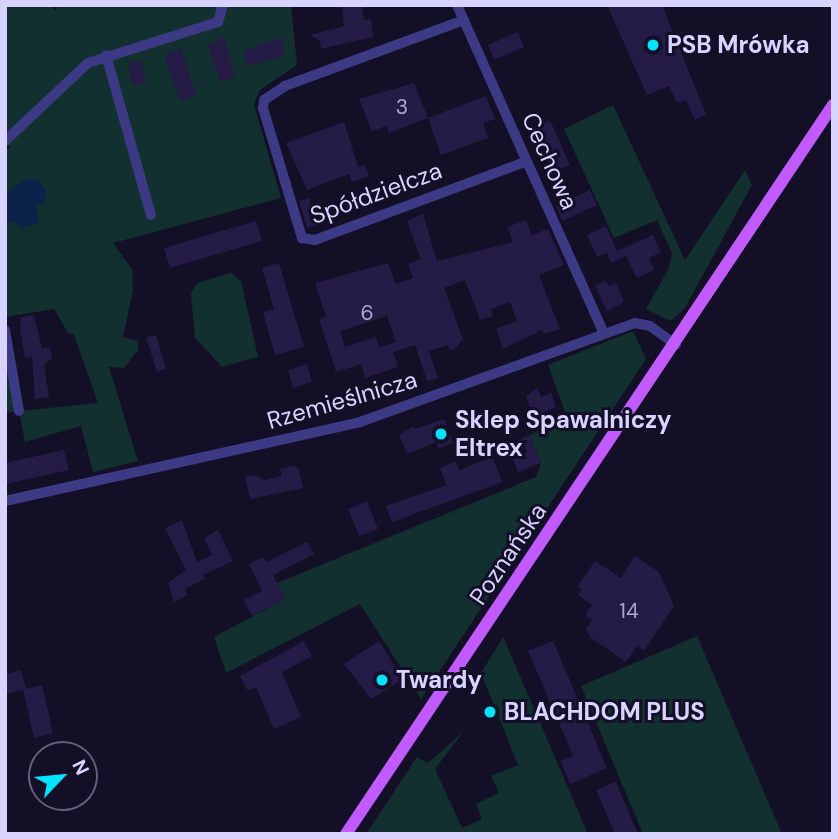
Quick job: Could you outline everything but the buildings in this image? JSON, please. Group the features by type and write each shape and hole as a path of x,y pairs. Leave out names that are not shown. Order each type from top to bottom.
{"main road":[{"name":"Poznańska","path":"346,834 676,345 833,105"}],"street":[{"path":"5,141 88,63 106,55 218,22 223,5"},
{"name":"Cechowa","path":"457,5 604,334"},
{"name":"Spółdzielcza","path":"464,20 285,86 264,100 262,108 302,238 315,240 527,161"},
{"path":"106,55 151,215"},
{"name":"Rzemieślnicza","path":"5,501 360,422 604,334 643,323 676,345"},
{"path":"5,330 19,411"}],"green space":[{"path":"5,5 50,5 55,10 60,5 291,5 297,65 260,90 254,104 281,198 113,243 132,269 133,291 123,337 138,341 138,350 124,368 109,367 138,461 93,472 81,426 25,442 19,411 98,403 74,335 68,333 54,309 5,317 5,151 10,147 5,142"},
{"path":"613,105 685,260 745,170 752,185 685,308 671,321 646,309 669,268 672,253 657,220 614,238 564,129"},
{"path":"231,273 241,281 258,357 222,367 195,338 191,294 197,283"},
{"path":"5,330 19,411 5,413"},
{"path":"633,331 646,359 421,699 360,604 226,673 214,637 285,599 277,583 536,477 541,463 530,435 566,415 548,365"},
{"path":"697,636 782,834 643,834 581,686"},
{"path":"503,637 588,834 366,834 417,757 428,763 463,732 435,769 462,828 482,819 476,804 499,793 491,776 518,765 481,673"}],"water":[{"path":"26,179 37,179 46,191 45,203 37,205 39,224 20,228 14,221 5,223 5,194"}],"place":[{"name":"PSB Mrówka","path":"653,45"},
{"name":"Sklep Spawalniczy Eltrex","path":"441,434"},
{"name":"Twardy","path":"382,680"},
{"name":"BLACHDOM PLUS","path":"490,712"}]}
